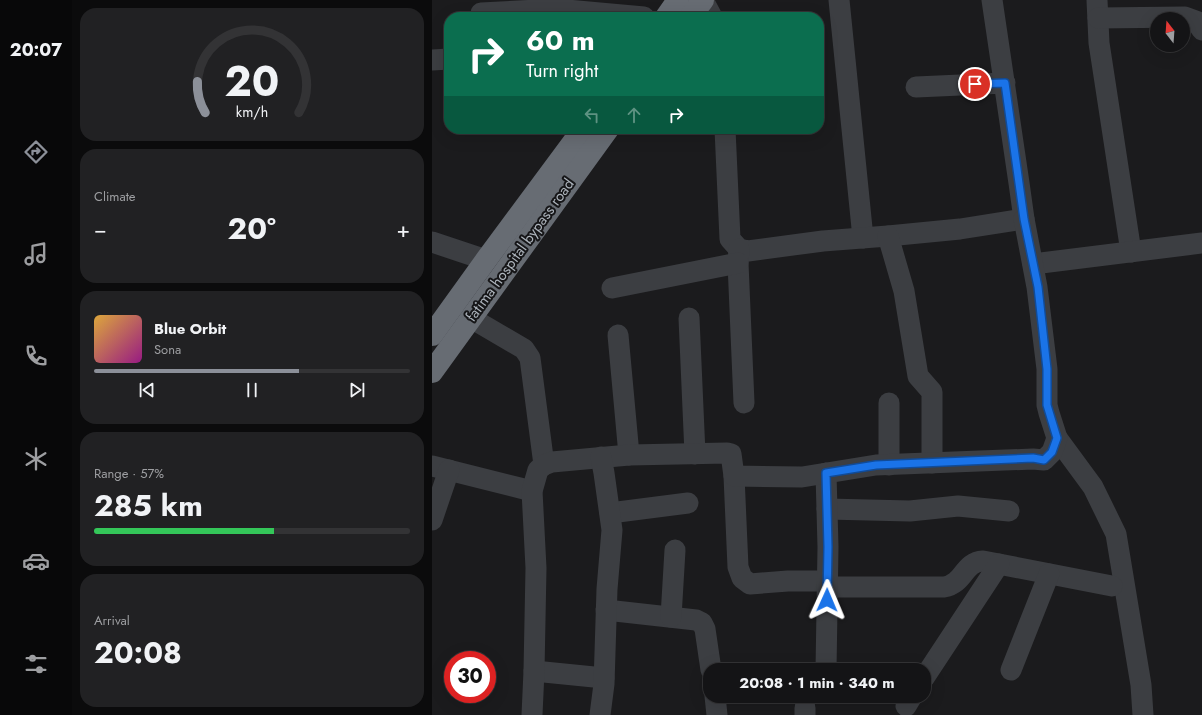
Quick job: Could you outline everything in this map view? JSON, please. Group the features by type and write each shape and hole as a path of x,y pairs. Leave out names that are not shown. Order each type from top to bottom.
{"highway":[{"path":"670,12 678,0"},
{"path":"694,12 703,0"},
{"name":"fatima hospital bypass road","path":"432,335 579,134"},
{"name":"fatima hospital bypass road","path":"432,372 604,134"},
{"path":"517,218 534,230"}],"street":[{"path":"703,0 709,12"},
{"path":"839,0 864,238"},
{"path":"992,0 1024,219 1038,287 1047,369 1047,405 1057,438 1093,487 1116,534 1141,685 1143,715"},
{"path":"485,12 508,6 581,12"},
{"path":"1131,252 1100,50 1097,9 1185,17 1196,21 1202,30"},
{"path":"432,60 444,59"},
{"path":"916,87 1005,83"},
{"path":"726,134 730,239 738,256 744,402"},
{"path":"612,288 738,256 748,250 823,240 864,238 960,229 1024,219"},
{"path":"888,236 904,291 918,376 932,392 932,463"},
{"path":"432,242 486,260"},
{"path":"1033,264 1202,243"},
{"path":"471,318 524,349 530,358 544,465"},
{"path":"689,318 695,454"},
{"path":"618,335 629,455"},
{"path":"889,403 889,465"},
{"path":"734,476 802,477 876,465 1033,458 1044,460 1052,452 1057,438"},
{"path":"532,715 536,568 532,491 538,470 544,465 552,462 629,455 731,454 734,476 738,567 742,578 750,584 788,581 827,584 944,587 957,581 971,564 976,561 983,561 1112,586"},
{"path":"600,715 604,678 606,610 612,530 601,457"},
{"path":"432,520 441,468 532,491"},
{"path":"826,473 826,663"},
{"path":"610,513 688,503"},
{"path":"827,509 910,511 958,506 1009,511"},
{"path":"671,617 675,550"},
{"path":"931,667 999,564"},
{"path":"1011,670 1049,574"},
{"path":"606,610 696,620 702,623 705,628 710,663"},
{"path":"534,671 604,678"},
{"path":"716,703 717,715"}],"route":[{"path":"827,600 828,547 826,473 876,465 1033,458 1044,460 1052,452 1057,438 1047,405 1047,369 1038,287 1024,219 1005,83 975,84"}]}
